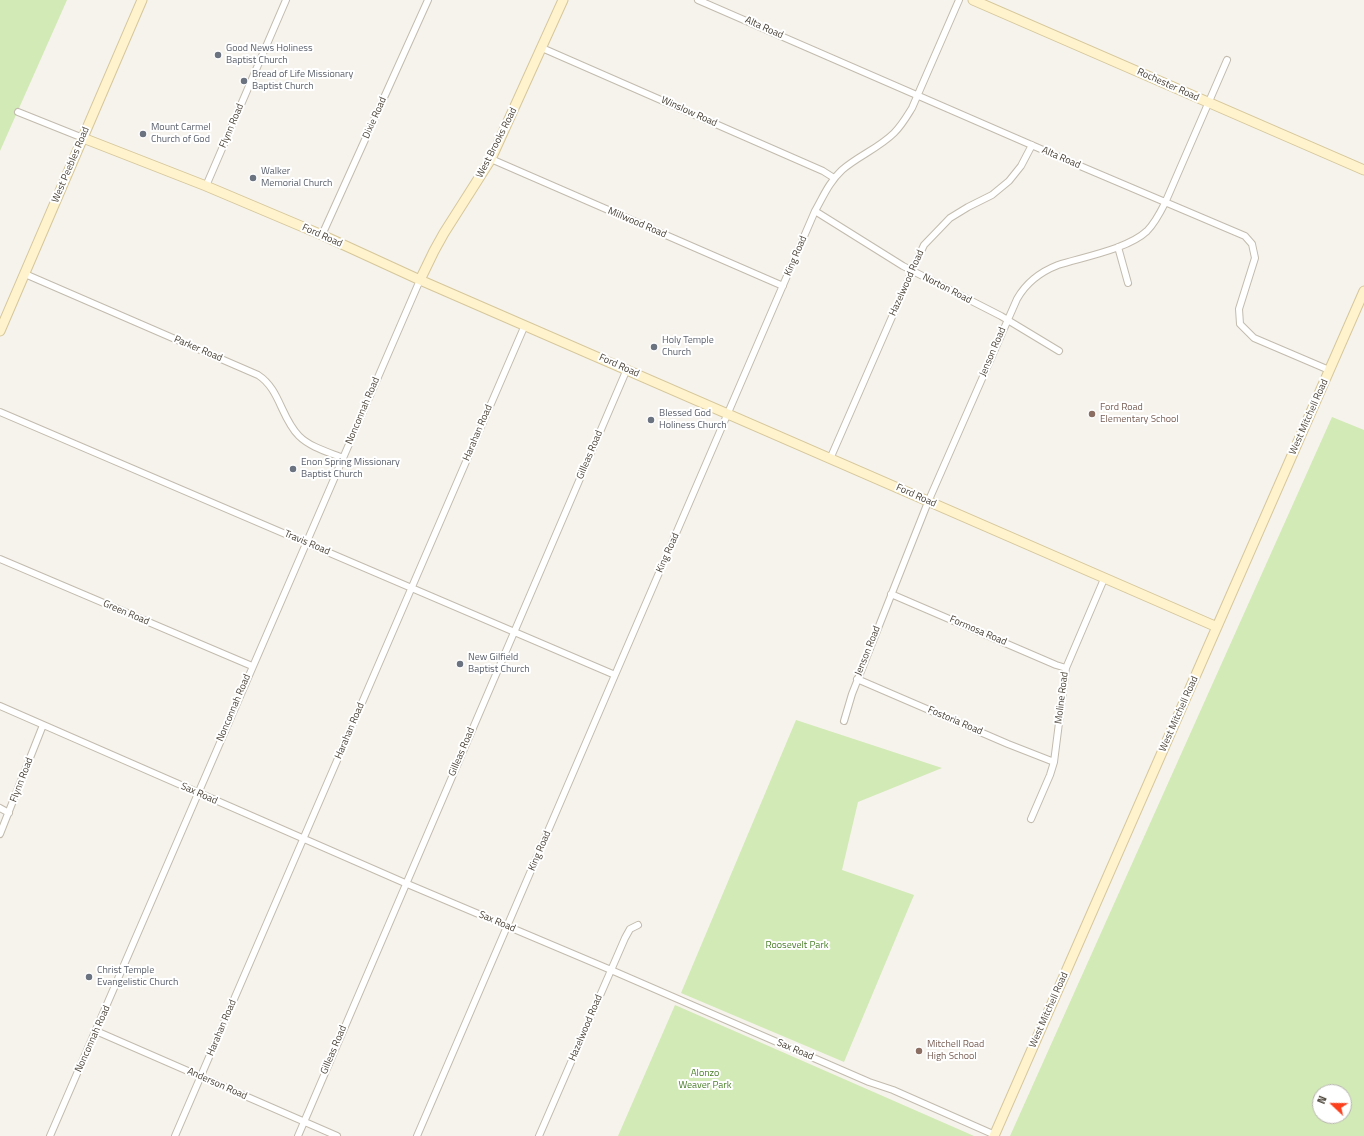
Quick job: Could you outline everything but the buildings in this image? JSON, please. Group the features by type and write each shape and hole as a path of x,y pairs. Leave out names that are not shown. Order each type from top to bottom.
{"street":[{"name":"West Peebles Road","path":"0,331 142,0"},
{"name":"Flynn Road","path":"206,186 286,0"},
{"name":"Dixie Road","path":"322,236 428,0"},
{"name":"West Brooks Road","path":"420,280 440,239 491,159 563,0"},
{"name":"Alta Road","path":"698,0 1165,203 1245,236 1252,244 1255,258 1238,309 1240,324 1254,338 1329,370"},
{"name":"King Road","path":"418,1136 815,212 834,178 850,163 875,148 894,133 908,114 918,95 959,0"},
{"name":"Rochester Road","path":"972,0 1364,170"},
{"name":"Winslow Road","path":"542,48 823,171 834,178"},
{"name":"Jenson Road","path":"844,721 847,707 857,679 928,502 1007,319 1019,295 1039,275 1058,265 1118,247 1130,242 1148,231 1165,203 1227,60"},
{"name":"Ford Road","path":"18,112 206,186 1217,627"},
{"name":"Hazelwood Road","path":"830,459 924,245 950,218 992,195 1009,181 1021,166 1032,145"},
{"name":"Millwood Road","path":"491,159 783,286"},
{"name":"Norton Road","path":"815,212 912,271 1007,319 1059,351"},
{"path":"1118,247 1128,283"},
{"name":"Parker Road","path":"25,274 258,375 270,385 288,422 298,436 309,444 343,458"},
{"name":"Nonconnah Road","path":"50,1136 420,280"},
{"name":"West Mitchell Road","path":"995,1136 1364,291"},
{"name":"Harahan Road","path":"175,1136 525,325"},
{"name":"Gilleas Road","path":"298,1136 405,883 627,370"},
{"name":"Travis Road","path":"0,412 615,675"},
{"name":"Green Road","path":"0,559 252,666"},
{"name":"Moline Road","path":"1031,819 1054,762 1066,668 1104,579"},
{"name":"Formosa Road","path":"891,594 1066,668"},
{"name":"Fostoria Road","path":"857,679 1008,744 1054,762"},
{"name":"Sax Road","path":"0,706 199,794 870,1082 893,1090 995,1136"},
{"name":"Flynn Road","path":"0,834 44,725"},
{"path":"0,808 9,813"},
{"name":"Hazelwood Road","path":"539,1136 627,933 638,925"},
{"name":"Anderson Road","path":"96,1031 337,1136"}],"green space":[{"path":"0,0 67,0 0,151"},
{"path":"1332,417 1364,430 1364,1136 1010,1136"},
{"name":"Roosevelt Park","path":"796,720 942,768 858,802 842,870 914,895 844,1062 681,993"},
{"name":"Alonzo Weaver Park","path":"675,1005 974,1136 618,1136"}],"place":[{"name":"Good News Holiness Baptist Church","path":"218,55"},
{"name":"Bread of Life Missionary Baptist Church","path":"244,81"},
{"name":"Mount Carmel Church of God","path":"143,134"},
{"name":"Walker Memorial Church","path":"253,178"},
{"name":"Holy Temple Church","path":"654,347"},
{"name":"Ford Road Elementary School","path":"1092,414"},
{"name":"Blessed God Holiness Church","path":"651,420"},
{"name":"Enon Spring Missionary Baptist Church","path":"293,469"},
{"name":"New Gilfield Baptist Church","path":"460,664"},
{"name":"Christ Temple Evangelistic Church","path":"89,977"},
{"name":"Mitchell Road High School","path":"919,1051"}]}
